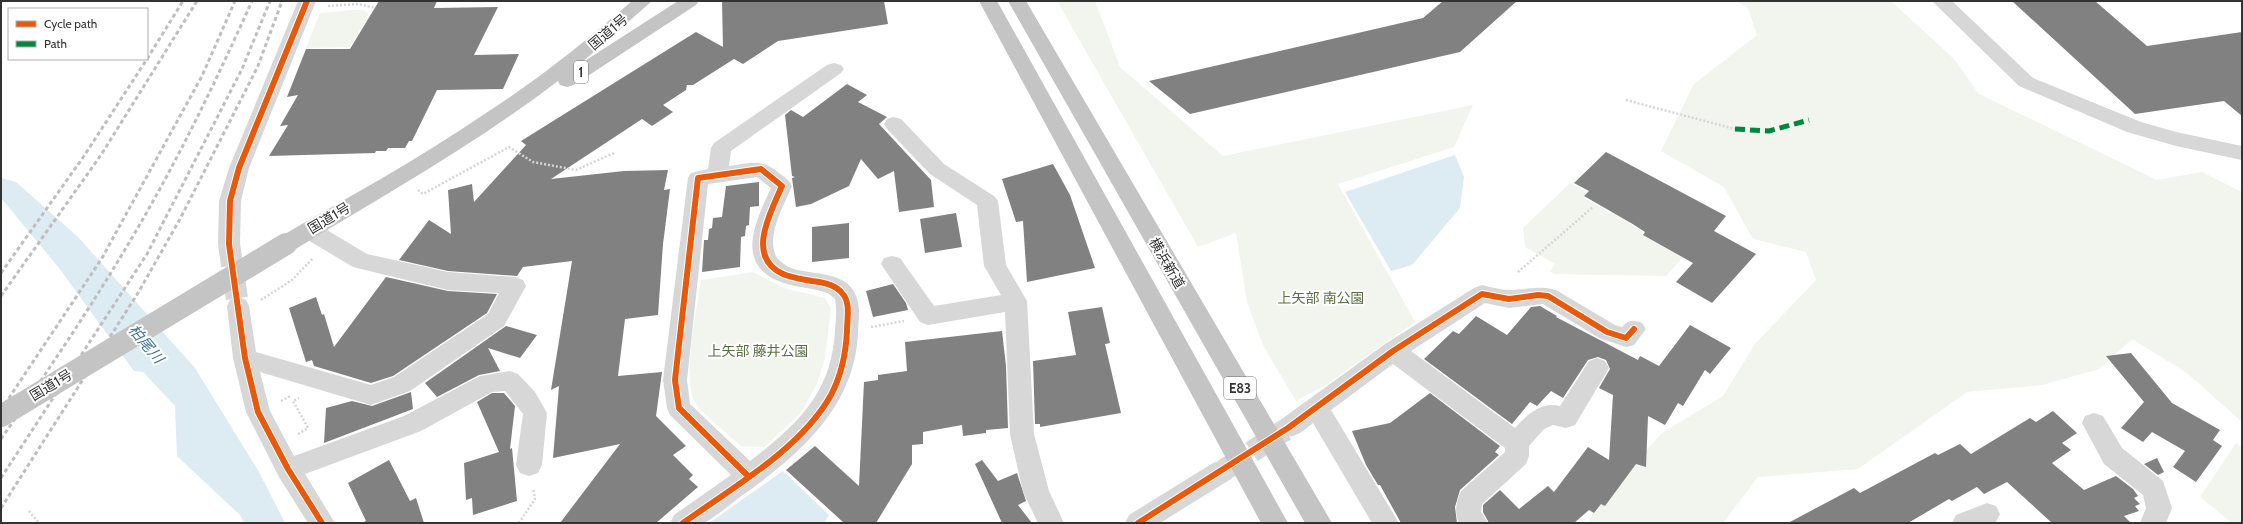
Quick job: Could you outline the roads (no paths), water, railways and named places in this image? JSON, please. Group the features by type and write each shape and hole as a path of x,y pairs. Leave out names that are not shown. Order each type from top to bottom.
{"highway":[{"name":"国道1号","path":"1,416 467,136 545,82 596,42 643,1"},
{"name":"E83","path":"988,1 1275,523"},
{"name":"横浜新道","path":"1017,1 1165,260 1319,523"},
{"name":"1","path":"467,136 491,129 682,3"}],"street":[{"path":"229,244 230,201 239,168 307,1"},
{"path":"1941,1 2026,82 2134,128 2242,152"},
{"path":"717,176 721,148 834,69"},
{"path":"894,124 937,169 987,201 995,266 1016,301 1022,434 1036,492 1051,523"},
{"path":"683,523 748,476 794,440 827,401 841,365 847,332 847,302 842,291 829,285 780,272 766,262 760,246 764,227 782,186 761,170 698,178 675,380 679,408 748,476"},
{"path":"245,358 371,395 402,384 496,320 515,286 448,281 361,261 309,230"},
{"path":"892,264 928,316 1016,301"},
{"path":"1288,428 1393,351 1482,294 1509,299 1538,294 1548,296 1607,332 1626,338 1634,329"},
{"path":"238,306 245,358 258,412 288,469 322,523"},
{"path":"1393,351 1517,443"},
{"path":"1475,523 1468,515 1470,499 1517,456 1517,443 1535,422 1551,414 1566,418 1597,368"},
{"path":"288,469 356,443 412,424 488,383 510,381 526,398 535,413 529,465"},
{"path":"1316,407 1386,523"},
{"path":"2094,423 2113,456 2154,489 2159,508 2153,523"},
{"path":"1138,523 1222,471"}],"water":[{"path":"1455,155 1464,177 1460,208 1412,265 1391,271 1345,192"},
{"name":"柏尾川","path":"1,178 16,182 79,238 195,368 259,472 285,523 244,523 240,515 177,456 175,406 143,372 134,371 59,268 1,198"},
{"path":"783,471 829,515 824,523 709,523"}],"tunnel":[{"path":"229,244 238,306"},
{"path":"1224,470 1285,430"}],"railway":[{"path":"148,57 183,1"},
{"path":"1,296 101,155 197,1"},
{"path":"1,410 102,258 202,76 235,1"},
{"path":"1,439 85,313 150,207 196,120 252,1"},
{"path":"1,478 147,254 242,69 270,1"},
{"path":"1,508 138,293 180,219 258,66 282,1"},
{"path":"1,273 84,156 146,60"}],"park label":[{"name":"上矢部 南公園","path":"1321,298"},
{"name":"上矢部 藤井公園","path":"758,351"}]}
